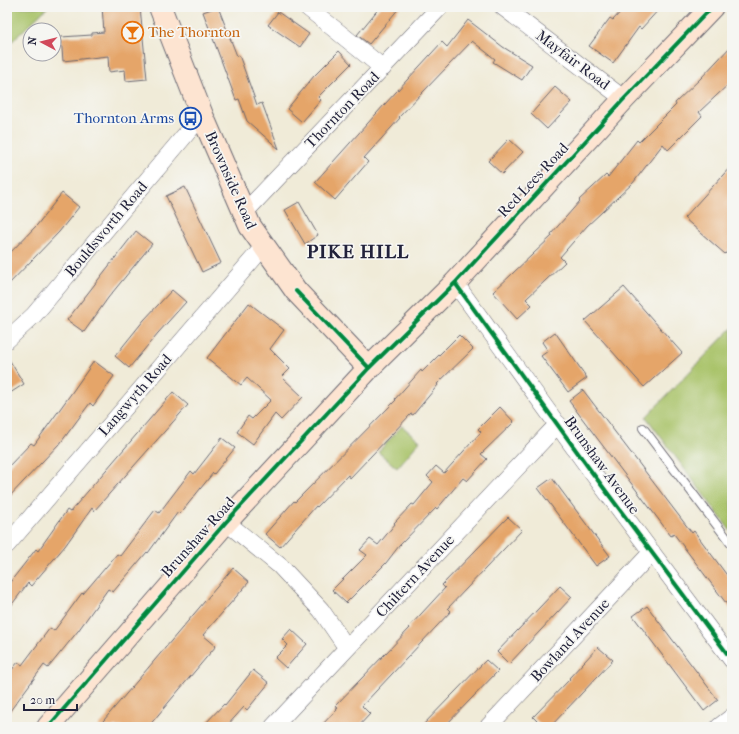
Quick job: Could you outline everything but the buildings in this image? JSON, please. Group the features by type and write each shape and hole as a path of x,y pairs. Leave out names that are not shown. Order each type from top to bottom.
{"street":[{"path":"307,7 383,68"},
{"name":"Thornton Road","path":"244,213 440,7"},
{"name":"Mayfair Road","path":"503,7 624,99"},
{"name":"Red Lees Road","path":"369,368 455,283 624,99 712,7"},
{"name":"Brownside Road","path":"162,8 202,115 250,226 296,292 369,368"},
{"name":"Bouldsworth Road","path":"7,340 34,315 202,115"},
{"name":"Langwyth Road","path":"7,545 264,246"},
{"name":"Brunshaw Avenue","path":"455,283 732,660"},
{"name":"Brunshaw Road","path":"48,727 226,522 369,368"},
{"name":"Chiltern Avenue","path":"273,727 558,424"},
{"path":"226,522 280,566 321,610 347,648"},
{"name":"Bowland Avenue","path":"488,727 652,552"},
{"path":"719,727 732,717"}],"lane":[{"path":"642,428 732,545"}],"green space":[{"path":"7,7 48,7 32,22 22,22 22,32 7,46"},
{"path":"732,328 732,533 646,417"},
{"path":"402,426 420,441 397,468 378,452"}],"cycle path":[{"path":"48,727 226,522 369,368 455,283 624,99 712,7"},
{"path":"455,283 591,471 732,660"},
{"path":"296,291 369,368"}],"place":[{"name":"The Thornton","path":"132,32"},
{"name":"Thornton Arms","path":"190,118"}],"district":[{"name":"PIKE HILL","path":"358,252"}]}
